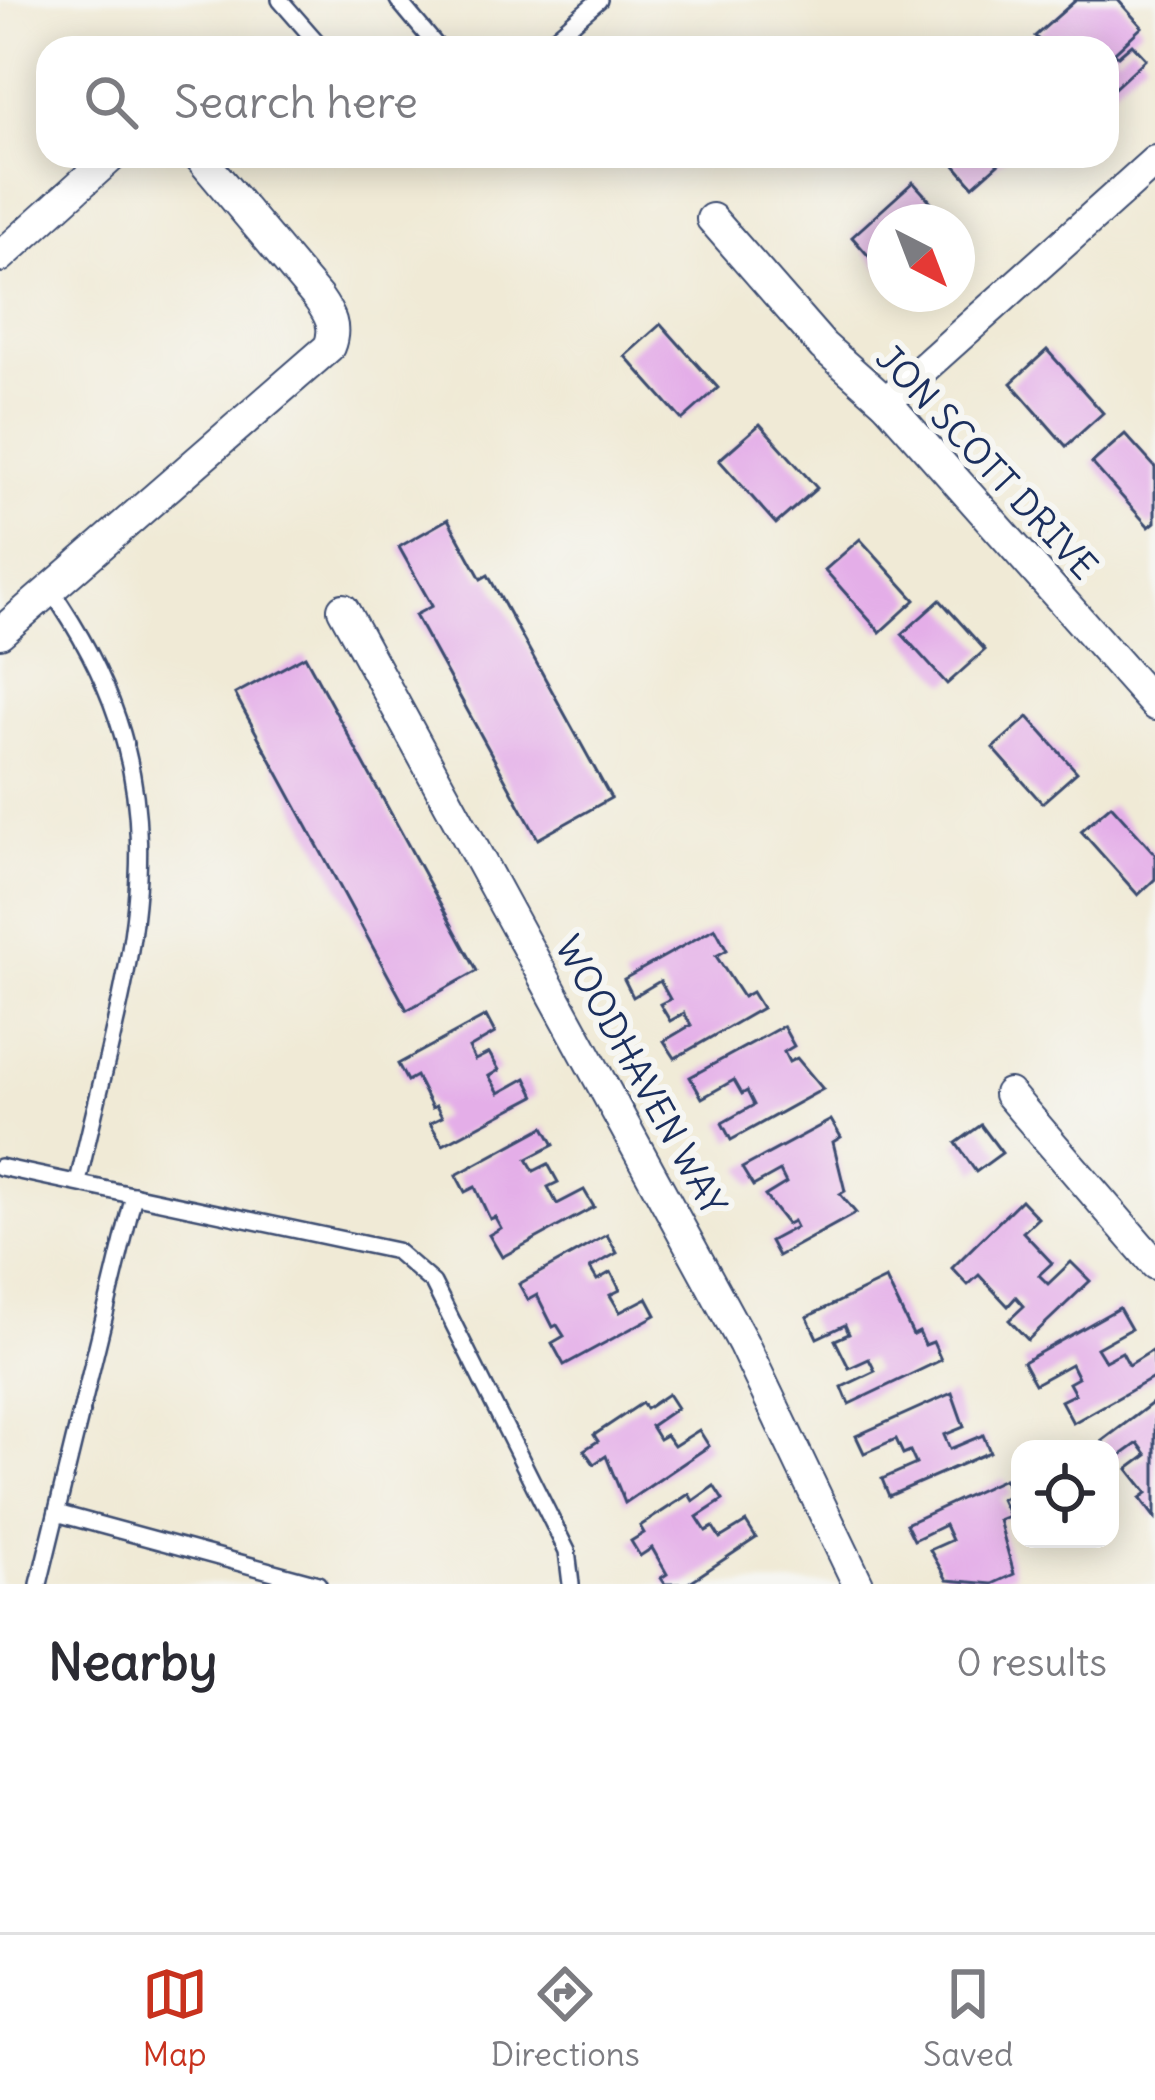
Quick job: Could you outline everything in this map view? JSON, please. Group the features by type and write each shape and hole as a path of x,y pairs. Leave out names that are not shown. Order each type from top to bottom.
{"street":[{"path":"886,402 1155,161"},
{"path":"0,257 99,168"},
{"path":"0,633 329,347 334,336 331,317 318,298 210,168"},
{"name":"JON SCOTT DRIVE","path":"712,219 823,346 886,402 1155,705"},
{"name":"WOODHAVEN WAY","path":"343,609 743,1343 858,1584"},
{"path":"1009,1094 1155,1264"}],"lane":[{"path":"280,0 312,36"},
{"path":"398,0 428,36"},
{"path":"558,36 599,0"},
{"path":"50,589 100,669 121,720 140,807 137,904 78,1183"},
{"path":"0,1167 397,1251 409,1258 433,1283 567,1551 571,1584"},
{"path":"39,1584 60,1514 134,1195"},
{"path":"60,1514 318,1584"}],"building":[{"path":"1076,0 1118,0 1142,27 1119,48 1119,36 1035,36"},
{"path":"1132,44 1146,59 1119,84 1119,55"},
{"path":"957,168 993,168 973,186"},
{"path":"913,182 933,204 889,204"},
{"path":"867,223 867,254 852,237"},
{"path":"661,324 718,388 682,420 625,356"},
{"path":"1047,350 1103,413 1066,446 1011,383"},
{"path":"760,424 817,488 776,524 719,460"},
{"path":"1125,434 1155,467 1155,522 1149,527 1092,463"},
{"path":"448,519 481,579 488,575 611,798 538,839 415,615 432,606 399,547"},
{"path":"860,539 915,600 880,632 825,570"},
{"path":"940,600 985,650 947,684 902,634"},
{"path":"305,656 477,971 407,1010 235,694"},
{"path":"1028,717 1077,772 1042,803 993,748"},
{"path":"1111,805 1155,854 1155,879 1138,895 1081,831"},
{"path":"715,928 727,950 716,956 743,997 752,992 762,1008 675,1058 664,1041 691,1025 684,1013 670,1021 660,1004 670,999 660,981 633,997 624,979"},
{"path":"486,1016 495,1033 469,1048 475,1060 489,1053 499,1070 489,1076 499,1093 526,1078 535,1096 443,1145 430,1123 442,1117 436,1106 432,1108 416,1076 407,1081 398,1064"},
{"path":"783,1026 794,1046 784,1052 789,1062 797,1058 823,1089 731,1140 722,1123 754,1105 747,1091 742,1094 734,1080 702,1098 690,1077"},
{"path":"831,1120 841,1137 833,1142 845,1191 840,1194 856,1213 778,1256 770,1241 796,1227 793,1221 787,1224 765,1196 786,1183 780,1171 753,1186 742,1168"},
{"path":"981,1125 1002,1153 976,1172 956,1143"},
{"path":"544,1127 554,1145 527,1159 534,1171 548,1164 558,1182 548,1187 557,1204 584,1190 594,1207 502,1257 489,1235 501,1228 495,1217 490,1219 475,1187 465,1192 456,1175"},
{"path":"1021,1200 1038,1218 1023,1232 1052,1263 1039,1275 1048,1284 1071,1262 1090,1281 1028,1340 1009,1320 1024,1306 1016,1297 1008,1306 979,1275 968,1285 952,1268"},
{"path":"607,1235 617,1253 590,1268 597,1280 611,1272 620,1290 610,1295 620,1312 647,1298 656,1315 564,1365 552,1343 564,1336 557,1325 553,1327 537,1295 528,1300 519,1284"},
{"path":"886,1279 913,1335 919,1332 925,1345 933,1342 941,1360 849,1404 842,1387 875,1371 869,1359 849,1368 835,1340 849,1334 845,1325 817,1338 807,1317"},
{"path":"1119,1308 1131,1329 1097,1348 1105,1361 1122,1352 1129,1365 1153,1350 1155,1377 1073,1423 1061,1401 1075,1394 1069,1383 1078,1378 1071,1364 1035,1384 1023,1362"},
{"path":"952,1393 964,1427 944,1435 950,1449 983,1435 990,1452 889,1496 882,1479 916,1464 910,1451 903,1454 896,1439 864,1453 856,1436"},
{"path":"668,1394 677,1408 651,1426 659,1439 666,1435 674,1446 699,1430 709,1446 625,1503 606,1456 594,1464 584,1450 598,1441 594,1435 642,1403 646,1409"},
{"path":"1155,1401 1155,1518 1140,1498 1147,1493 1128,1469 1147,1455 1138,1443 1119,1457 1119,1440 1103,1440"},
{"path":"1004,1479 1011,1495 1001,1499 1009,1516 999,1520 1014,1574 992,1584 947,1580 930,1550 952,1540 945,1525 914,1540 906,1524"},
{"path":"714,1486 723,1500 697,1517 706,1531 713,1527 720,1538 746,1522 756,1538 687,1584 665,1584 661,1578 667,1574 652,1548 640,1556 631,1541 644,1533 640,1526 689,1494 693,1501"}]}
